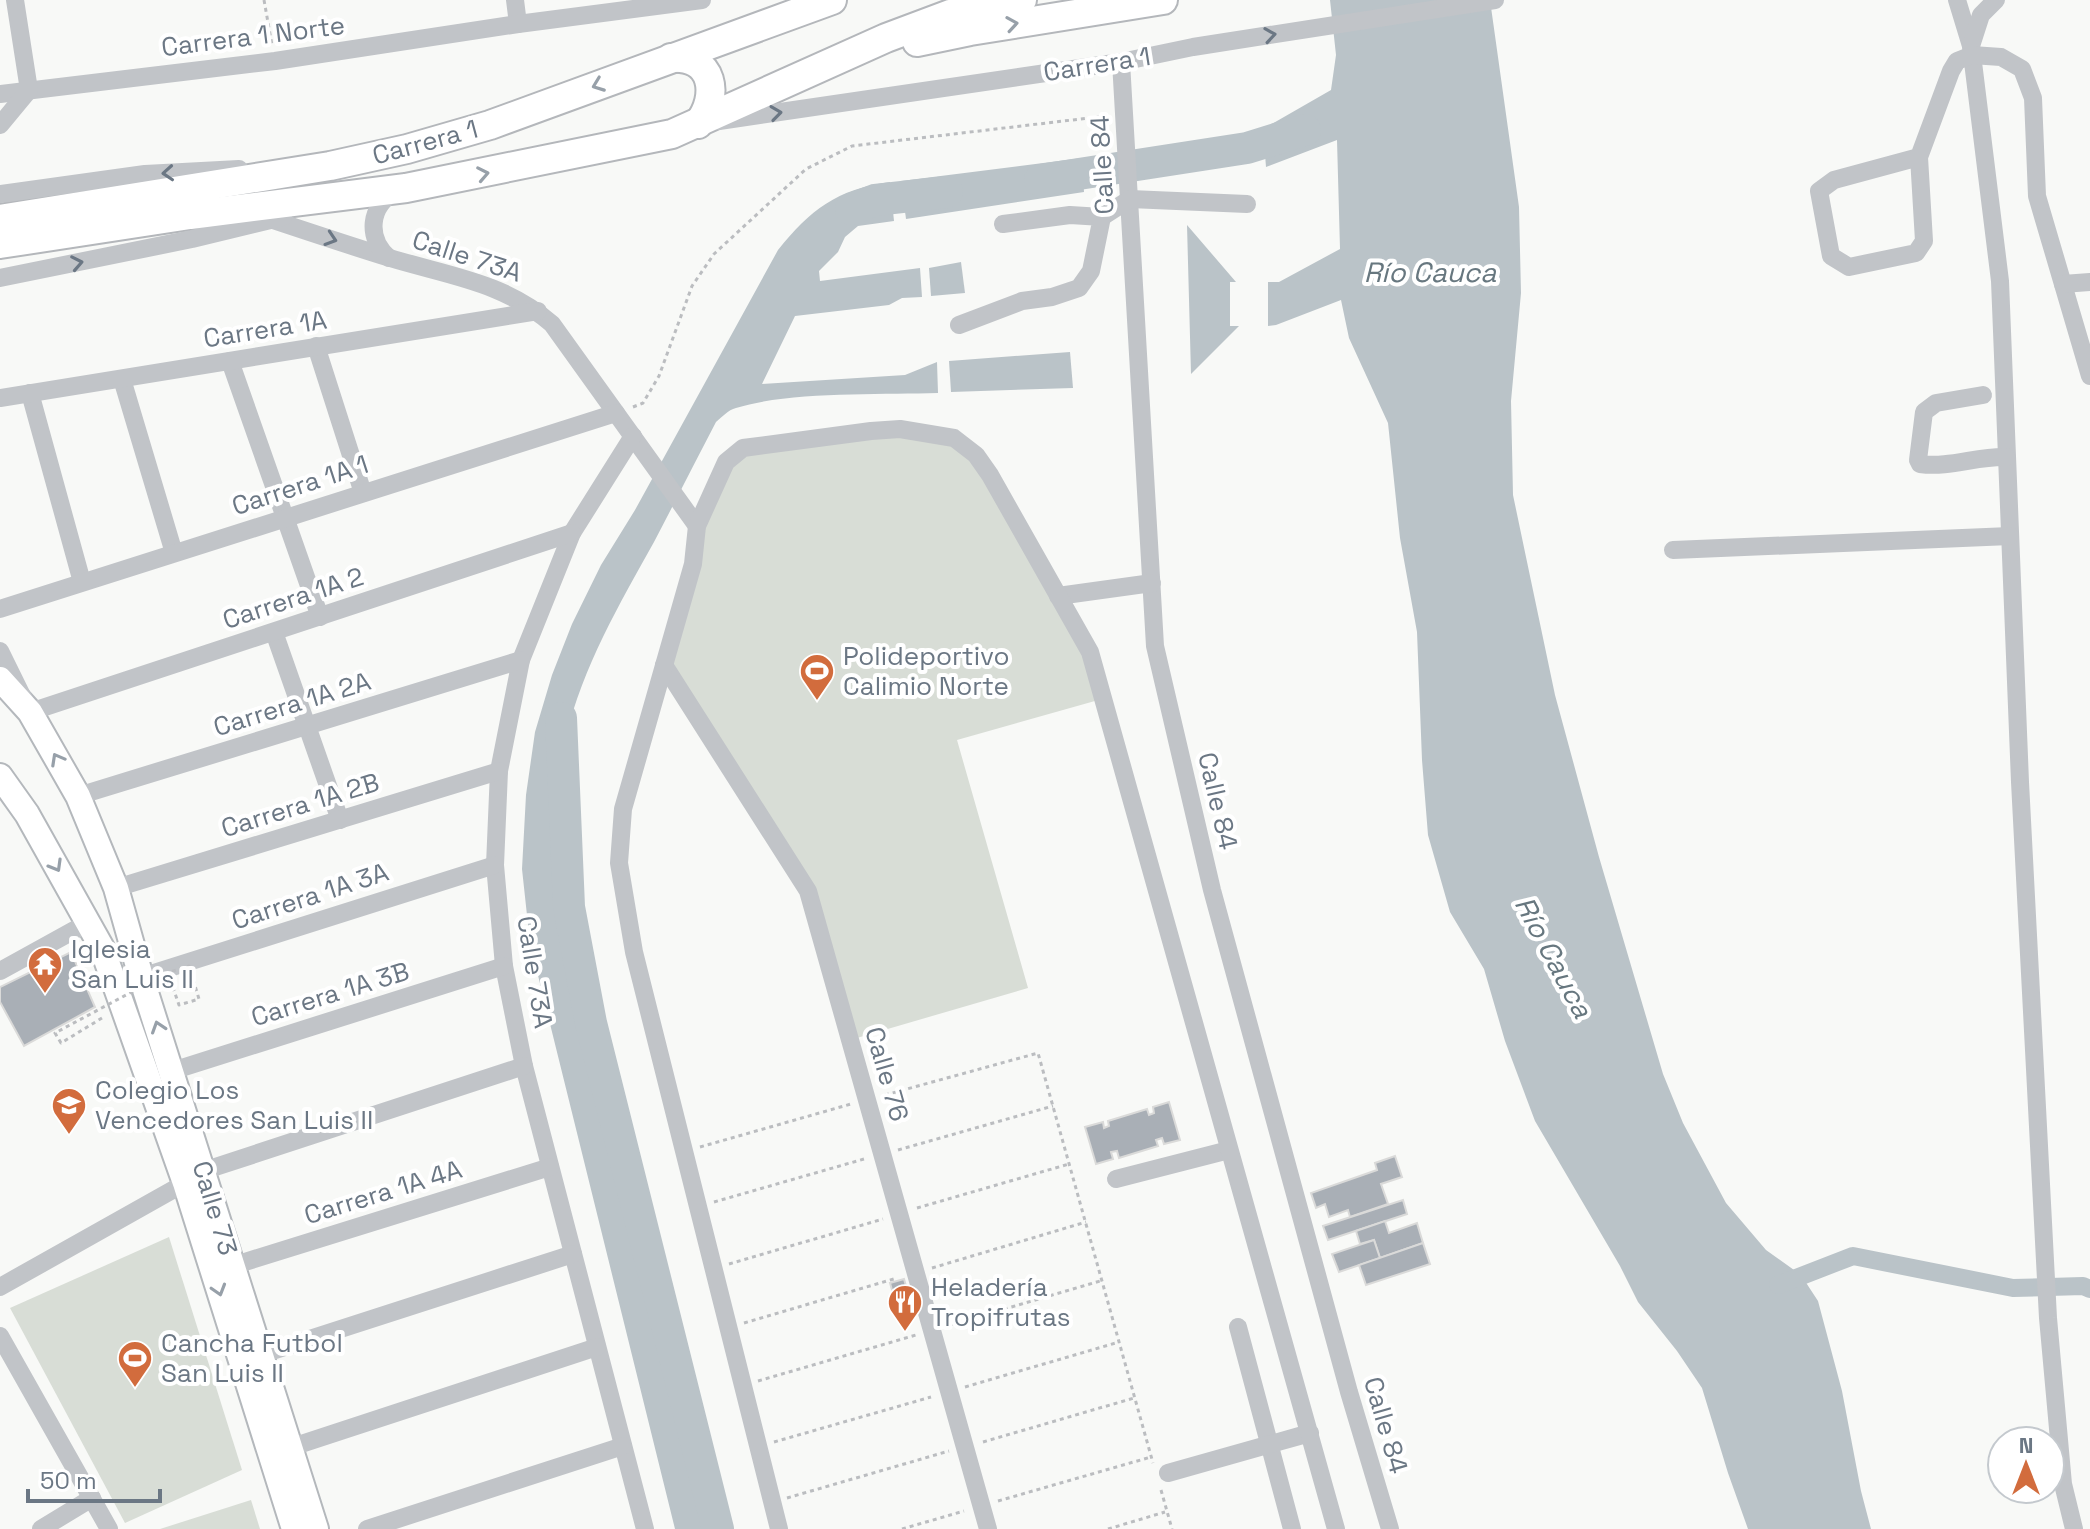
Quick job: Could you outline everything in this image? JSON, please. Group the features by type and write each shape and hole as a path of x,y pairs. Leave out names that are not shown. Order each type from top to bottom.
{"highway":[{"name":"Carrera 1","path":"0,244 407,149 490,125 832,0"},
{"name":"Carrera 1","path":"0,219 188,202 406,188 672,134 886,38 950,14 1022,0"},
{"path":"827,67 938,37 1163,0"},
{"path":"671,58 695,62 710,81 712,102 698,124"}],"main road":[{"name":"Calle 73","path":"0,679 30,712 78,796 116,888 172,1071 194,1177 294,1529"},
{"name":"Calle 73","path":"0,776 27,814 102,948 136,1041 232,1266 316,1529"}],"street":[{"path":"0,125 29,90 15,0"},
{"path":"515,0 518,24"},
{"name":"Carrera 1 Norte","path":"0,94 275,61 702,0"},
{"name":"Carrera 1","path":"698,124 1121,62 1193,47 1495,0"},
{"path":"1957,0 1971,50 1999,263 2020,782 2048,1318 2063,1484 2074,1529"},
{"path":"1919,157 1834,180 1819,191 1831,256 1849,267 1916,253 1924,241 1919,157 1951,71 1957,61 1971,50 1981,15 1996,0"},
{"path":"1971,50 2001,57 2022,69 2033,98 2037,196 2090,376"},
{"name":"Calle 84","path":"1121,62 1155,646 1212,890 1349,1392 1390,1529"},
{"path":"0,194 145,174 330,166"},
{"path":"0,278 192,239 406,188"},
{"path":"389,258 375,238 375,213 391,194 406,188"},
{"path":"1003,224 1070,215 1102,217 1130,199 1247,204"},
{"path":"959,325 1022,301 1052,297 1079,288 1091,271 1102,217"},
{"name":"Calle 73A","path":"273,220 389,258 502,290 538,311 552,324 697,526"},
{"path":"2063,284 2090,282"},
{"name":"Carrera 1A","path":"0,398 538,311"},
{"path":"316,346 363,493"},
{"path":"230,361 320,617"},
{"path":"122,379 174,553"},
{"path":"30,393 82,582"},
{"path":"1983,395 1936,403 1924,412 1918,460 1920,464 1942,465 1994,456 2006,457"},
{"name":"Carrera 1A 1","path":"0,609 616,413"},
{"path":"779,1529 634,952 619,863 623,809 693,564 697,526 726,462 743,448 900,429 954,438 976,455 1090,652 1336,1529"},
{"name":"Calle 73A","path":"633,436 572,533 521,660 499,771 495,865 504,966 524,1066 645,1529"},
{"name":"Carrera 1A 2","path":"30,712 572,533"},
{"path":"1673,550 2010,536"},
{"path":"1058,596 1152,583"},
{"path":"274,632 340,820"},
{"path":"0,651 30,712"},
{"name":"Carrera 1A 2A","path":"78,796 521,660"},
{"name":"Calle 76","path":"664,665 808,891 988,1529"},
{"name":"Carrera 1A 2B","path":"116,888 499,771"},
{"name":"Carrera 1A 3A","path":"141,977 495,865"},
{"path":"0,971 89,922"},
{"name":"Carrera 1A 3B","path":"172,1071 504,966"},
{"path":"0,1287 194,1177 524,1066"},
{"path":"1116,1179 1229,1150"},
{"name":"Carrera 1A 4A","path":"232,1266 550,1167"},
{"path":"260,1355 573,1254"},
{"path":"1238,1327 1292,1529"},
{"path":"0,1336 109,1529"},
{"path":"289,1448 597,1347"},
{"path":"1161,1476 1310,1433"},
{"path":"367,1529 623,1446"},
{"path":"41,1529 92,1498"}],"path":[{"path":"264,0 275,61"},
{"path":"616,413 643,403 659,376 692,286 714,254 806,169 852,146 1051,121 1126,115"},
{"path":"102,1018 61,1043 55,1033 167,973 189,966 199,999 179,1005 171,982"},
{"path":"700,1147 1038,1053 1151,1457 1161,1476 1172,1529"},
{"path":"902,1529 1151,1457"},
{"path":"1108,1529 1167,1512"}],"shaded area":[{"name":"Polideportivo Calimio Norte","path":"871,431 954,438 976,455 1090,652 1102,699 957,740 1028,988 850,1040 815,912 664,665 697,545 736,453"},
{"name":"Cancha Futbol San Luis II","path":"169,1237 242,1470 125,1523 10,1308"},
{"path":"251,1500 260,1529 160,1529"}],"water":[{"name":"Río Cauca","path":"1330,0 1490,0 1519,207 1521,293 1511,401 1513,495 1555,695 1663,1074 1683,1123 1726,1203 1766,1250 1801,1275 1818,1301 1842,1391 1871,1529 1748,1529 1702,1388 1638,1302 1535,1121 1505,1041 1484,969 1450,912 1428,835 1417,632 1400,538 1388,423 1349,338 1341,300 1268,326 1268,282 1279,282 1340,249 1337,140 1266,167 1263,129 1331,90 1336,55"},
{"path":"1082,158 1084,192 906,219 901,181"},
{"path":"890,182 894,221 858,226 845,237 838,252 819,271 820,281 920,268 922,297 902,298 889,305 795,316 762,384 905,375 937,362 938,393 782,399 733,409 716,422 592,661 573,711 557,787 555,837 561,938 708,1529 675,1529 530,943 522,869 526,795 535,732 572,624 601,565 635,510 778,250 802,223 826,204 855,190"},
{"path":"1187,225 1236,282 1230,282 1230,326 1239,326 1191,374"},
{"path":"961,262 965,293 931,296 929,268"},
{"path":"1070,352 1073,388 951,392 949,361"}],"building":[{"name":"Iglesia San Luis II","path":"71,952 95,1007 24,1046 0,1002 0,987"},
{"path":"1169,1102 1180,1140 1164,1144 1162,1138 1156,1140 1158,1146 1119,1158 1117,1151 1111,1152 1113,1159 1096,1164 1085,1127 1103,1122 1104,1128 1109,1126 1108,1121 1147,1109 1149,1115 1154,1113 1153,1107"},
{"path":"1395,1156 1402,1177 1381,1184 1388,1204 1350,1217 1348,1210 1329,1217 1325,1204 1316,1208 1311,1193 1377,1170 1375,1163"},
{"path":"1403,1200 1407,1214 1328,1240 1323,1226"},
{"path":"1385,1221 1389,1233 1417,1223 1423,1243 1380,1258 1374,1240 1360,1244 1356,1231"},
{"path":"1374,1240 1380,1258 1339,1272 1332,1254"},
{"path":"1423,1243 1430,1264 1366,1285 1359,1265"},
{"path":"904,1279 910,1300 896,1304 890,1283"}],"waterway":[{"path":"1040,180 1247,148 1305,130"},
{"path":"851,209 875,200 947,192"},
{"path":"561,718 569,907 591,1023 718,1529"},
{"path":"1778,1285 1853,1256 2013,1288 2083,1286 2090,1289"}],"place":[{"name":"Polideportivo Calimio Norte","path":"817,702"},
{"name":"Iglesia San Luis II","path":"45,995"},
{"name":"Colegio Los Vencedores San Luis II","path":"69,1136"},
{"name":"Heladería Tropifrutas","path":"905,1333"},
{"name":"Cancha Futbol San Luis II","path":"135,1389"}]}
